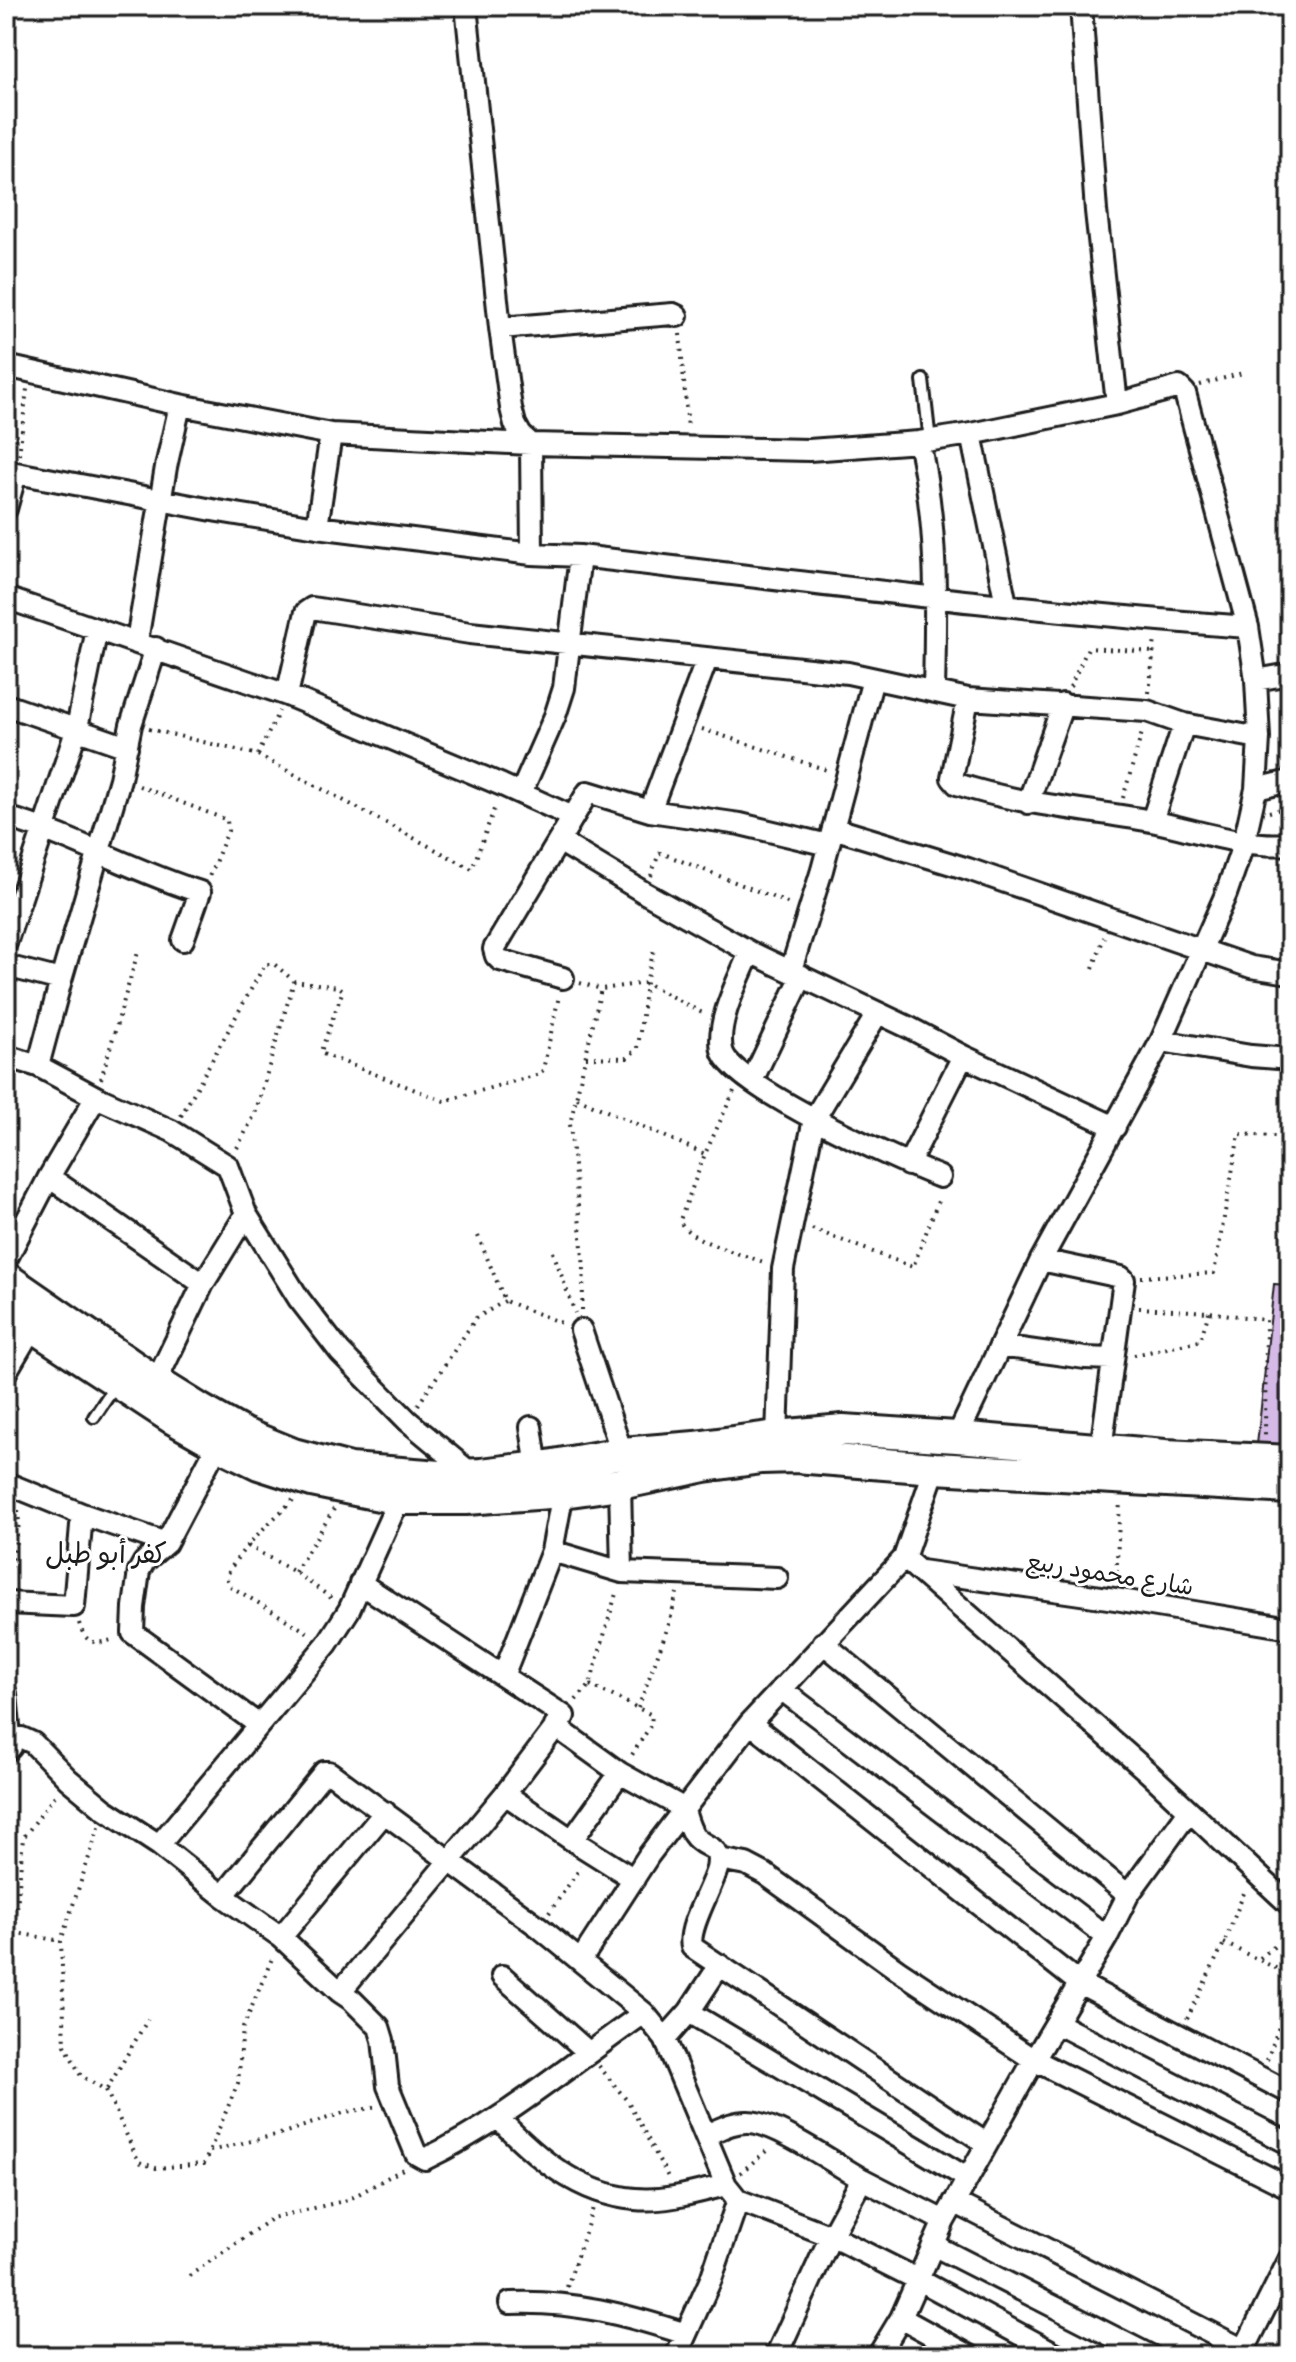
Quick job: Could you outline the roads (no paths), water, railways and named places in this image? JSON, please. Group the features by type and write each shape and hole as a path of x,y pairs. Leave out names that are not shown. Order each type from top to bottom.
{"main road":[{"path":"6,1278 156,1382 244,1434 293,1454 350,1469 440,1476 473,1475 537,1468 622,1453 843,1430 1278,1461"},
{"path":"17,1320 172,1418 259,1464 312,1481 399,1499 466,1499 563,1492 761,1458 844,1459 935,1468 1290,1488"}],"street":[{"path":"466,6 500,328 515,424 531,444 532,554"},
{"path":"1081,6 1096,211 1117,404"},
{"path":"500,328 677,316"},
{"path":"6,366 180,405 331,434 531,444 809,450 925,442 1117,404 1174,386 1182,389 1248,627 1256,680 1259,738 1256,789 1244,842 1226,894 1161,1041 1041,1260 957,1437"},
{"path":"38,1066 127,747 147,645 161,500 180,405"},
{"path":"317,527 331,434"},
{"path":"971,434 1006,604"},
{"path":"925,442 934,531 934,691"},
{"path":"6,509 11,472 317,527 532,554 580,556 936,597 1248,627"},
{"path":"511,789 555,716 564,688 580,556"},
{"path":"8,604 147,645 287,695 573,817"},
{"path":"287,695 309,608 470,633 848,673 968,699 1147,711 1184,724 1259,738"},
{"path":"6,943 77,728 97,629"},
{"path":"650,811 707,659"},
{"path":"1256,680 1290,674"},
{"path":"746,1077 796,973 808,911 873,679"},
{"path":"968,699 953,781 962,786 1028,803 1152,821 1244,842 1290,844"},
{"path":"1028,803 1063,704"},
{"path":"6,705 127,747"},
{"path":"1152,821 1184,724"},
{"path":"1256,789 1290,781"},
{"path":"563,978 500,960 494,951 588,792 650,811 830,837 968,869 1251,967 1290,973"},
{"path":"6,817 43,828 97,853 200,892 183,940"},
{"path":"559,841 750,952 1115,1127"},
{"path":"750,952 722,1024 723,1057 733,1069 814,1119 908,1165 940,1177"},
{"path":"6,966 61,980"},
{"path":"777,1436 783,1269 814,1119 877,1014"},
{"path":"1161,1041 1222,1052 1290,1059"},
{"path":"6,1056 38,1066 96,1097 172,1131 228,1166 246,1214 299,1299 340,1352 408,1421 473,1475"},
{"path":"908,1165 963,1056"},
{"path":"6,1260 49,1177 96,1097"},
{"path":"49,1177 203,1284"},
{"path":"156,1382 203,1284 246,1214"},
{"path":"1041,1260 1124,1280 1101,1449"},
{"path":"6,1372 17,1320"},
{"path":"581,1330 622,1453"},
{"path":"1000,1346 1112,1359"},
{"path":"531,1427 537,1468"},
{"path":"218,1444 166,1543 144,1562 139,1571 133,1633 259,1725"},
{"path":"581,1960 683,1808 750,1723 904,1558 935,1468"},
{"path":"620,1484 622,1572"},
{"path":"11,1485 166,1543"},
{"path":"503,1676 552,1551 563,1492"},
{"path":"159,1845 327,1644 349,1610 399,1499"},
{"path":"6,1603 74,1606 82,1514"},
{"path":"552,1551 622,1572 777,1578"},
{"path":"904,1558 1290,1905"},
{"name":"شارع محمود ربيع","path":"921,1571 1290,1628"},
{"path":"340,1992 505,1794 564,1714 360,1583"},
{"path":"823,1643 1128,1895"},
{"path":"781,1689 1107,1937"},
{"path":"6,1694 8,1744 22,1738 33,1743 68,1779 104,1809 159,1845 281,1937 379,2027 388,2086 416,2154 423,2158 499,2119 644,2013"},
{"path":"750,1723 1079,1983 1290,2093"},
{"path":"555,1726 620,1773 683,1808 693,1834 717,1851 719,1859 714,1880 690,1940 692,1947 987,2144"},
{"path":"223,1896 325,1771 539,1927 644,2013 665,2039 732,2192 715,2268 676,2356"},
{"path":"572,1840 620,1773"},
{"path":"505,1794 634,1879"},
{"path":"878,2356 901,2318 944,2221 967,2178 1107,1937 1128,1895 1189,1811"},
{"path":"281,1937 385,1812"},
{"path":"719,1859 746,1864 765,1874 898,1970 1034,2060 1290,2188"},
{"path":"665,2039 689,2012 720,1965"},
{"path":"502,1976 588,2052"},
{"path":"689,2012 967,2178"},
{"path":"1056,2023 1290,2144"},
{"path":"499,2119 553,2169 599,2191 635,2200 732,2192 831,2236 1060,2356"},
{"path":"706,2135 733,2123 758,2123 786,2135 944,2221"},
{"path":"776,2356 831,2236 862,2179"},
{"path":"954,2202 1243,2353 1290,2258"},
{"path":"933,2245 1151,2356"},
{"path":"510,2303 562,2304 602,2310 686,2334"},
{"path":"901,2318 970,2356"}],"lane":[{"path":"923,380 925,442"},
{"path":"94,1417 118,1382"}],"district":[{"name":"كفر أبو طبل","path":"106,1553"}]}
